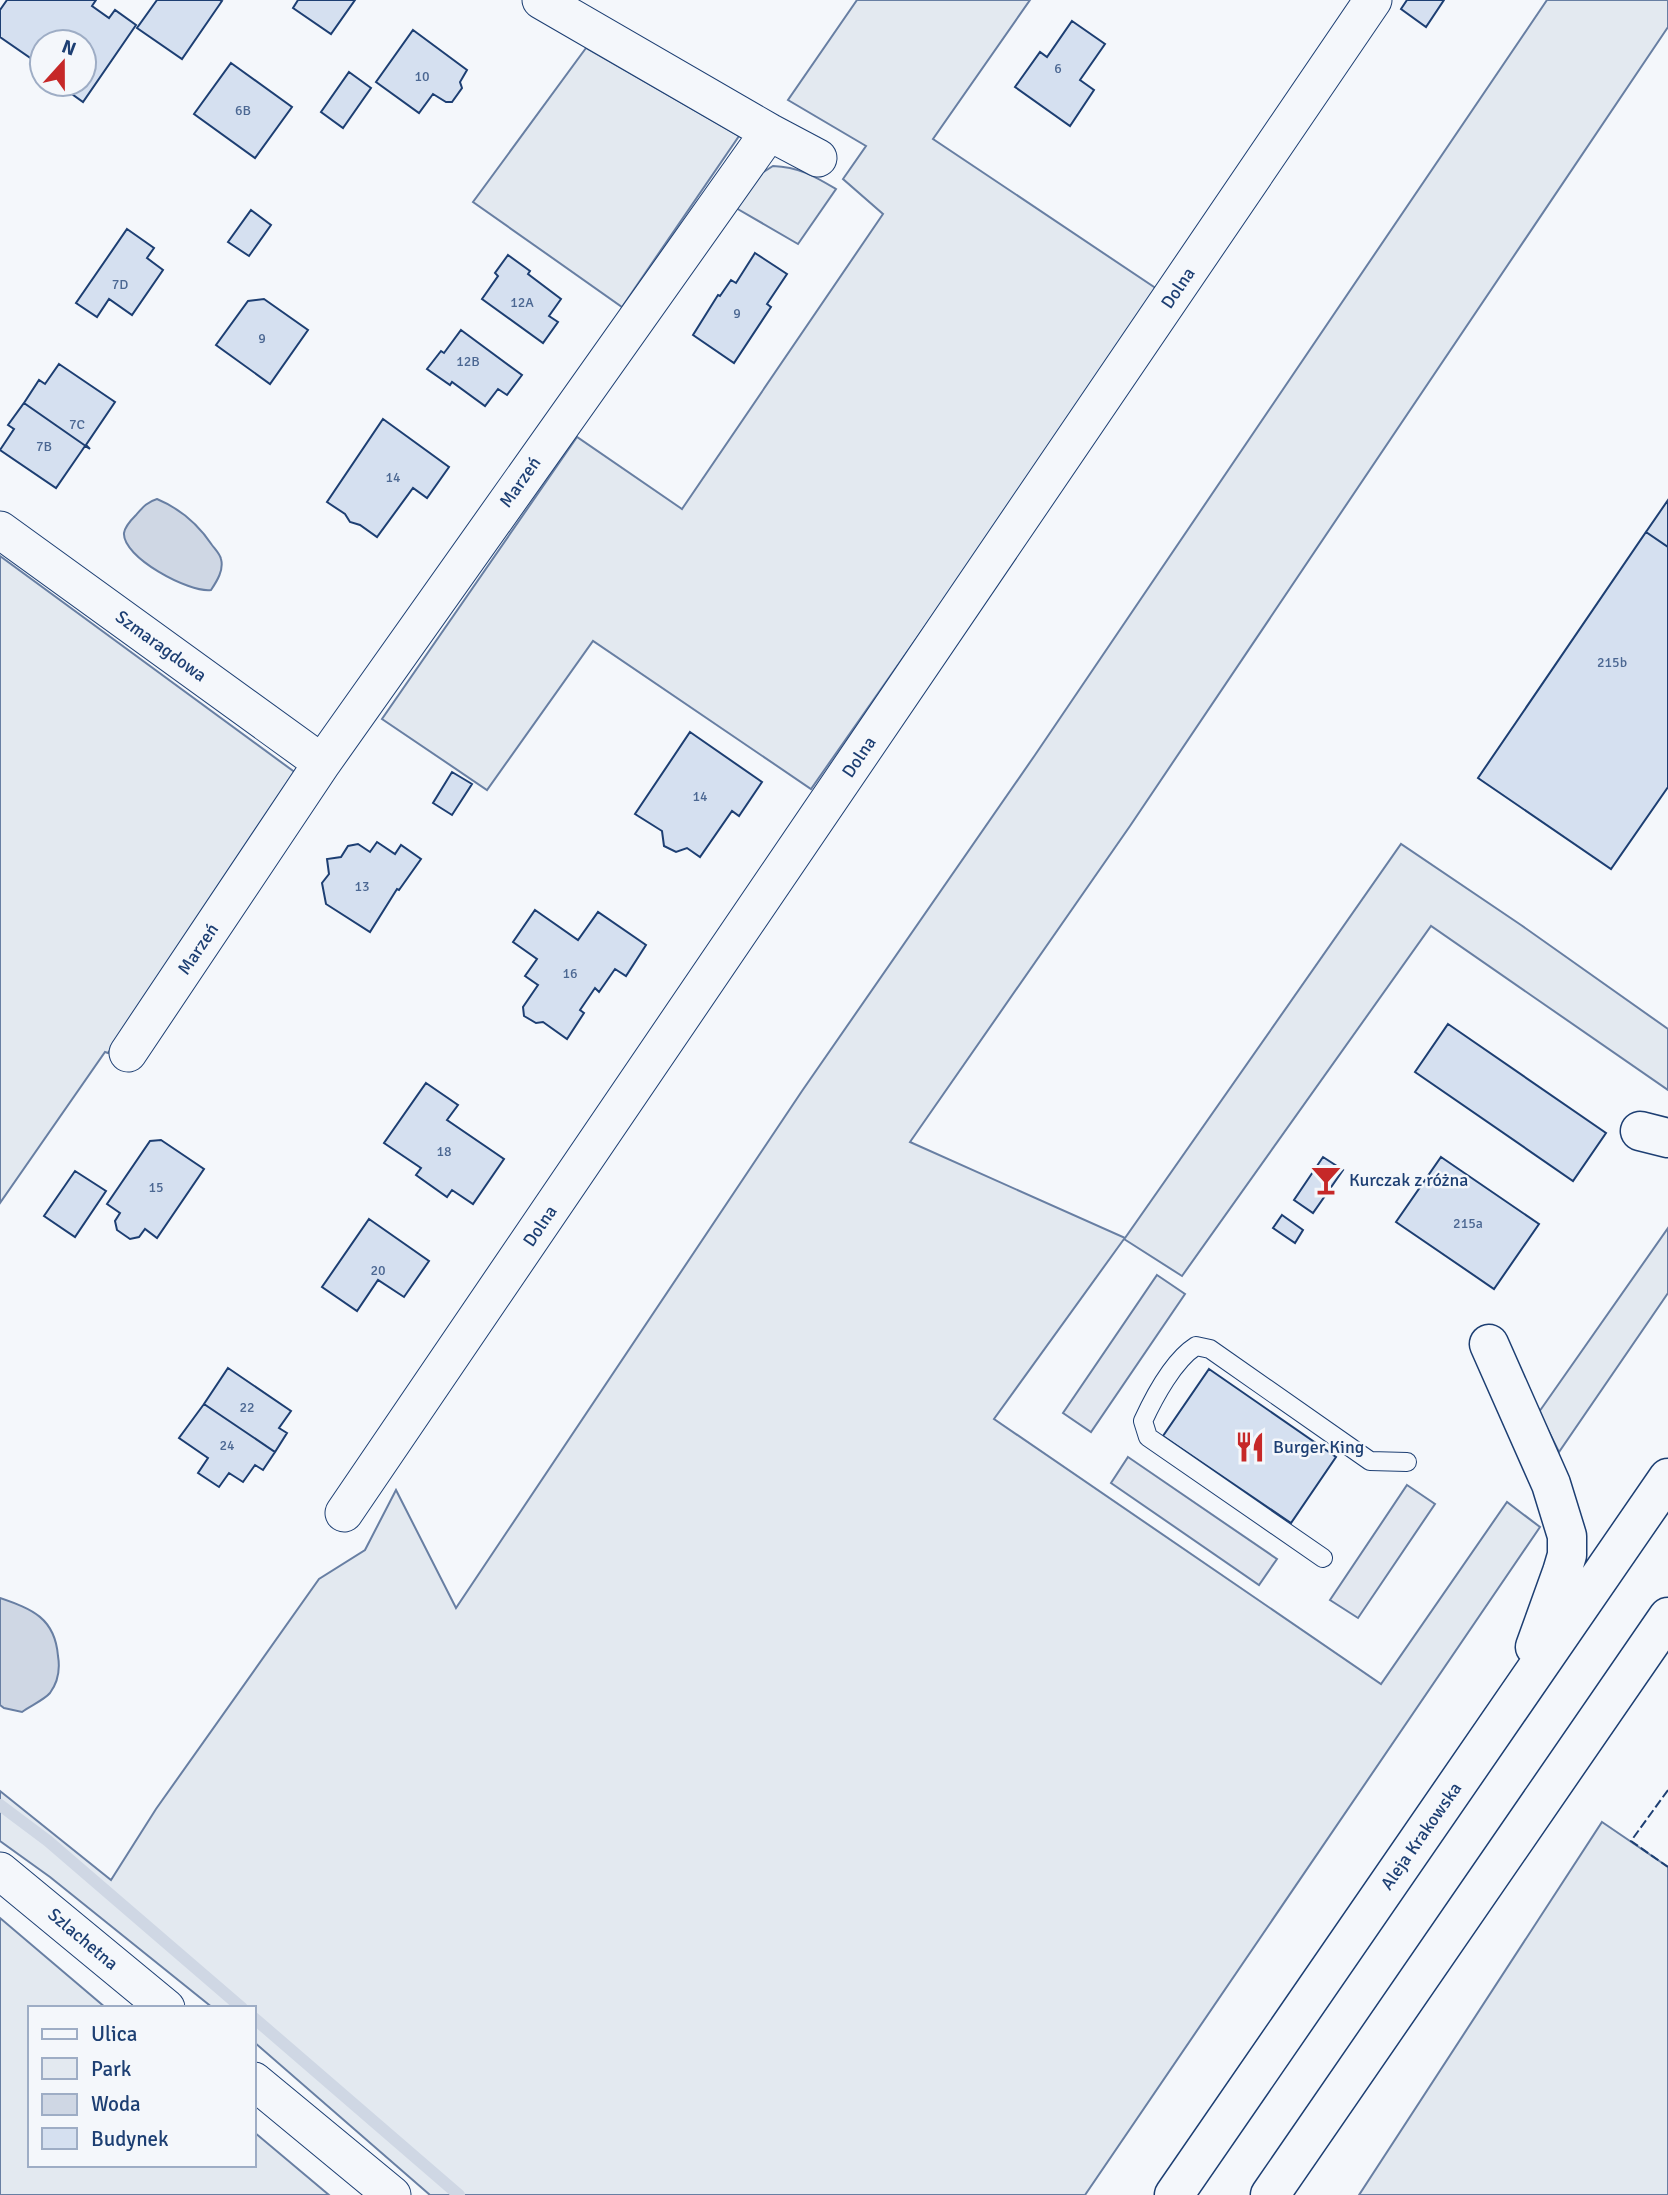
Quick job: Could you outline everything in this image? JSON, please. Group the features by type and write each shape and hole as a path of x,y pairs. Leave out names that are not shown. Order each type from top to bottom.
{"main road":[{"path":"1489,1344 1551,1484 1567,1536 1567,1555 1562,1572 1516,1698"},
{"name":"Aleja Krakowska","path":"1174,2195 1668,1478"},
{"path":"1270,2195 1668,1618"}],"street":[{"path":"541,0 768,132 818,158"},
{"name":"Dolna","path":"344,1513 1373,0"},
{"name":"Marzeń","path":"128,1053 322,763 768,132"},
{"name":"Szmaragdowa","path":"0,530 322,763"},
{"name":"Szlachetna","path":"0,1871 164,2006"},
{"path":"256,2083 392,2195"}],"lane":[{"path":"1323,1558 1148,1437 1143,1421 1150,1405 1185,1353 1196,1346 1210,1349 1370,1461 1407,1462"}],"green space":[{"path":"857,0 1030,0 933,139 1160,291 811,789 593,641 487,790 382,719 577,437 682,509 883,214 843,179 866,146 788,100"},
{"path":"1547,0 1668,0 1668,27 1130,826 910,1142 1125,1238 1401,844 1668,1029 1668,1090 1431,926 1182,1276 1124,1239 994,1419 1381,1684 1507,1502 1540,1527 1085,2195 430,2195 256,2044 256,2006 211,2006 50,1877 0,1841 0,1791 111,1880 156,1809 319,1579 365,1550 396,1490 456,1608 802,1091 1035,755"},
{"path":"586,48 739,136 622,307 473,202"},
{"path":"773,166 806,173 836,189 798,244 736,208 762,173"},
{"path":"0,556 300,776 108,1053 105,1052 0,1203"},
{"path":"1668,1228 1668,1293 1559,1452 1539,1412"},
{"path":"1602,1822 1668,1867 1668,2195 1359,2195"},
{"path":"0,1918 104,2006 28,2006 28,2167 256,2167 256,2134 329,2195 0,2195"}],"shaded area":[{"path":"1157,1275 1185,1294 1091,1432 1063,1413"},
{"path":"1128,1457 1277,1559 1259,1585 1111,1483"},
{"path":"1407,1485 1435,1504 1358,1618 1330,1600"}],"water":[{"path":"157,499 188,518 219,553 221,571 211,590 188,586 158,572 126,542 124,533 128,523 145,505"},
{"path":"0,1598 22,1606 40,1617 52,1632 56,1643 59,1661 53,1689 22,1712 0,1705"}],"building":[{"path":"7,0 96,0 92,6 109,18 115,10 136,25 98,80 98,28 28,28 28,56 0,37 0,10"},
{"path":"157,0 222,1 182,59 137,28"},
{"path":"298,0 355,0 331,34 293,8"},
{"path":"1407,0 1444,0 1426,27 1401,9"},
{"path":"1072,21 1105,44 1080,80 1094,90 1070,126 1015,87 1040,52 1047,57"},
{"path":"413,30 467,70 460,82 462,88 452,102 446,102 433,94 419,113 376,82"},
{"path":"231,63 292,107 255,158 194,114"},
{"path":"349,72 371,88 343,128 321,112"},
{"path":"251,210 271,225 249,256 228,242"},
{"path":"127,229 154,248 147,258 163,270 132,315 109,299 97,317 76,303"},
{"path":"755,253 787,274 767,304 771,307 734,363 693,335 718,295 720,296 731,280 736,283"},
{"path":"508,255 561,299 549,316 558,322 543,343 482,299"},
{"path":"264,299 308,330 270,384 216,345 248,301"},
{"path":"461,330 522,375 507,395 498,389 485,406 452,382 450,385 427,369 441,351 444,353"},
{"path":"59,364 115,402 86,445 90,449 24,403 39,380 45,384"},
{"path":"24,403 90,449 85,446 56,488 0,450 14,429 8,425"},
{"path":"383,419 449,467 427,498 413,488 377,537 360,525 350,522 345,514 327,502"},
{"path":"1668,500 1668,547 1646,532"},
{"path":"1646,532 1668,547 1668,787 1611,869 1478,778"},
{"path":"690,732 762,782 739,816 732,811 700,857 687,848 676,852 664,846 662,831 635,814"},
{"path":"452,772 472,784 452,815 433,803"},
{"path":"377,842 395,854 401,845 421,859 399,890 397,889 370,932 326,904 322,883 329,874 327,859 341,857 348,846 358,844 370,852"},
{"path":"535,910 578,940 598,912 646,945 626,976 615,969 599,992 595,988 580,1010 584,1013 567,1039 543,1022 536,1023 524,1016 523,1007 538,985 525,976 537,959 513,942"},
{"path":"1448,1024 1606,1133 1573,1181 1415,1072"},
{"path":"426,1083 458,1105 447,1120 504,1159 473,1204 452,1190 447,1197 416,1175 421,1168 384,1143"},
{"path":"161,1140 204,1169 157,1238 145,1229 139,1237 130,1239 117,1230 115,1221 120,1213 107,1204 150,1141"},
{"path":"1323,1157 1343,1170 1313,1213 1294,1200"},
{"path":"1441,1157 1539,1224 1494,1289 1396,1222"},
{"path":"75,1171 106,1191 75,1237 44,1216"},
{"path":"1282,1215 1303,1230 1295,1243 1273,1228"},
{"path":"369,1219 429,1261 404,1297 378,1280 357,1311 322,1287"},
{"path":"228,1368 291,1411 279,1428 287,1433 275,1452 204,1404"},
{"name":"Burger King","path":"1209,1369 1336,1457 1291,1523 1163,1436"},
{"path":"204,1404 275,1452 263,1470 255,1465 243,1482 229,1473 219,1487 198,1473 208,1458 179,1438"}],"waterway":[{"path":"0,1805 48,1841 240,2006"},
{"path":"256,2020 459,2195"}],"fence":[{"path":"1668,1790 1631,1841 1668,1867"}],"place":[{"name":"Kurczak z różna","path":"1326,1180"},
{"name":"Burger King","path":"1250,1447"}]}
